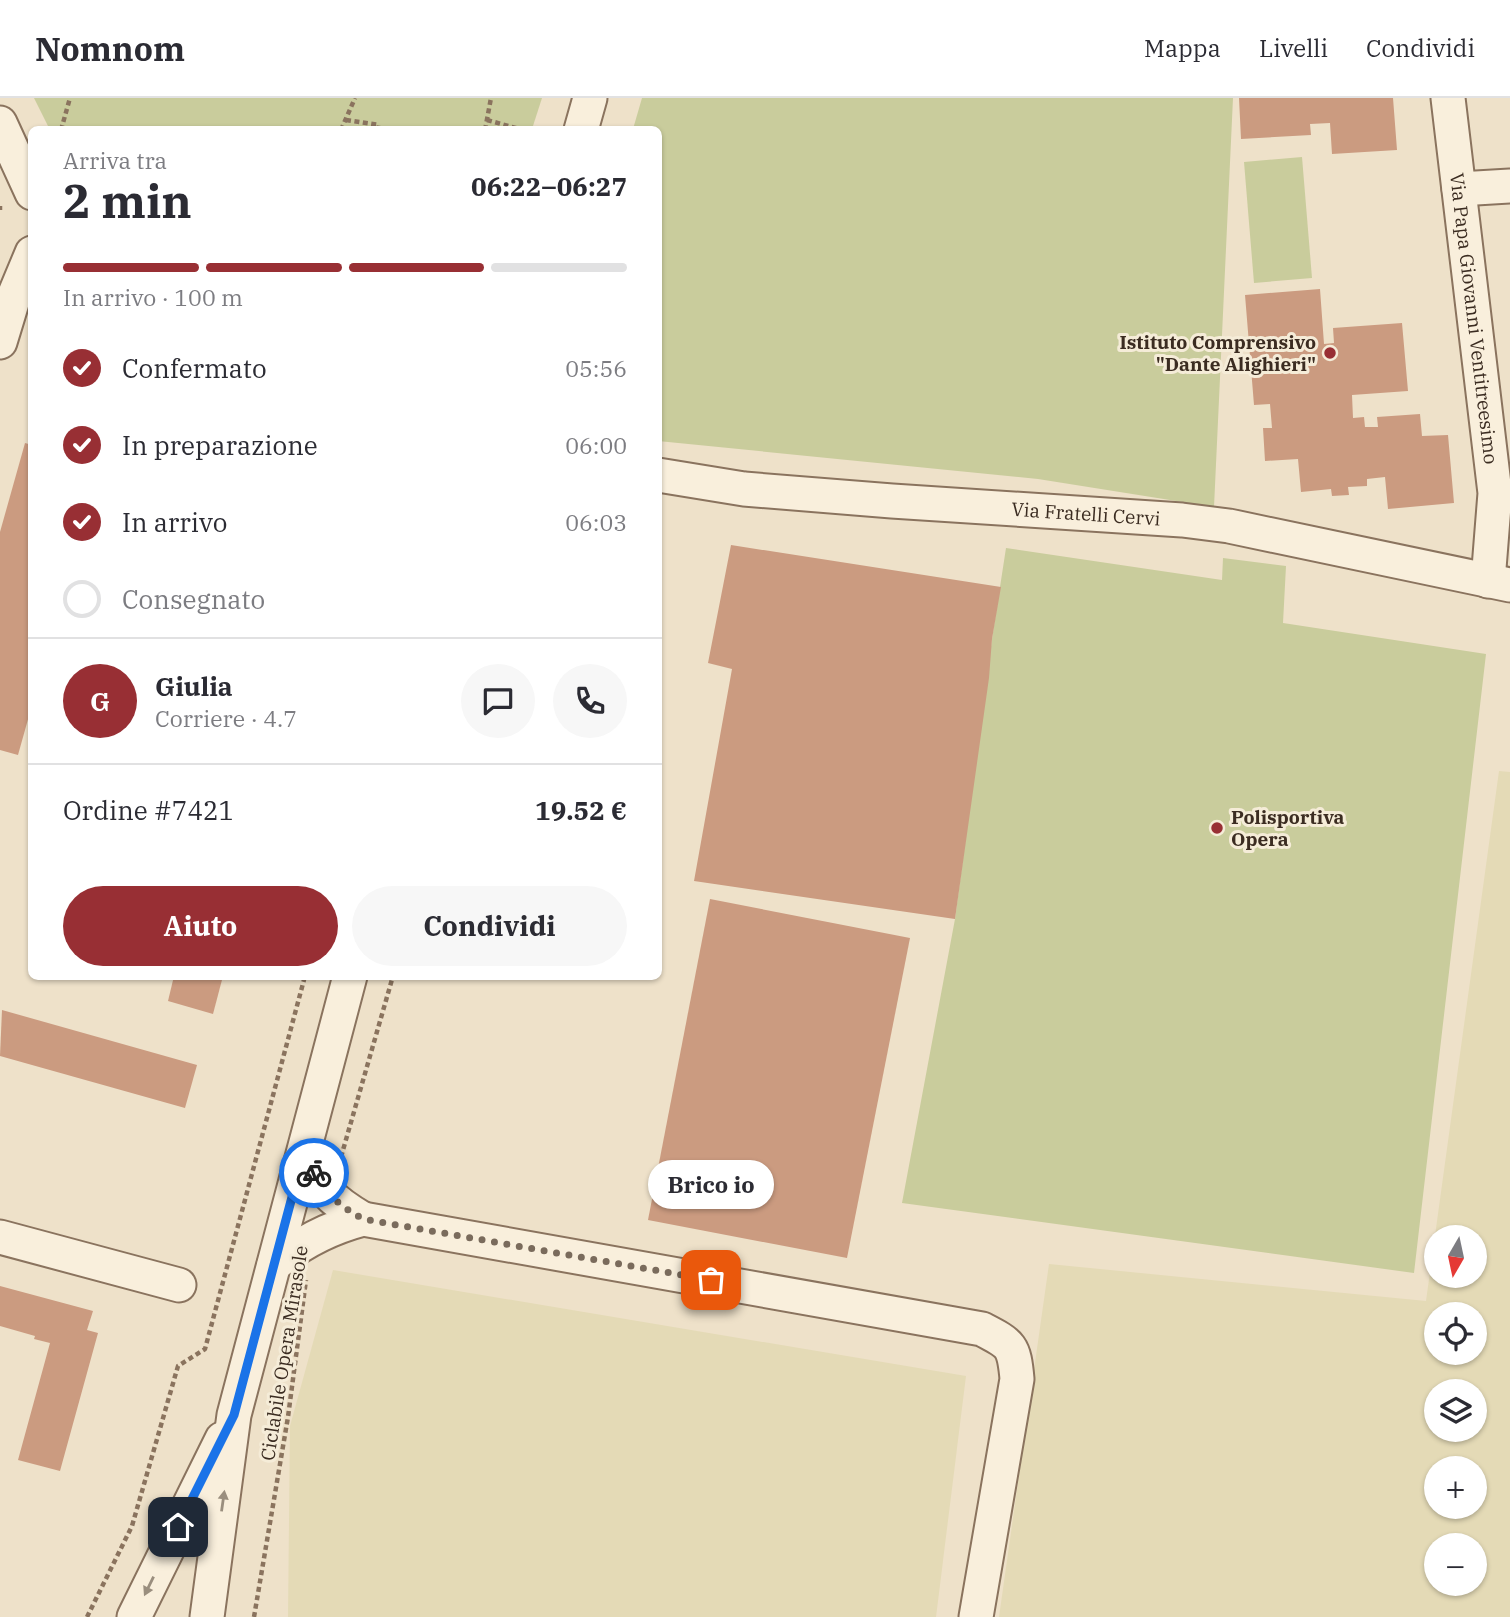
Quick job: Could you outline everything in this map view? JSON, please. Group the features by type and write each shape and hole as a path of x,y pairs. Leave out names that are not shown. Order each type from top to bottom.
{"street":[{"path":"582,126 590,98"},
{"name":"Via Papa Giovanni Ventitreesimo","path":"1448,98 1495,493 1499,583"},
{"path":"0,123 28,184"},
{"path":"1459,188 1510,186"},
{"path":"0,342 28,263"},
{"name":"Via Fratelli Cervi","path":"662,476 758,490 1182,520 1229,526 1499,583"},
{"path":"208,1617 234,1415 349,980"},
{"path":"304,1152 322,1189 363,1219 982,1329 1004,1340 1012,1348 1017,1379 976,1617"},
{"path":"274,1265 318,1234 363,1219"},
{"path":"0,1237 179,1285"},
{"path":"134,1617 234,1415"}],"path":[{"path":"62,126 70,98"},
{"path":"343,126 355,98"},
{"path":"486,126 491,98"},
{"path":"346,120 379,126"},
{"path":"487,120 509,126"},
{"path":"330,1196 392,980"},
{"name":"Ciclabile Opera Mirasole","path":"254,1617 288,1417 307,1278 318,1234"}],"shaded area":[{"path":"1499,771 1510,772 1510,1617 999,1617 1049,1264 1426,1301 1428,1288 1488,1288 1488,1225 1436,1225"},
{"path":"333,1270 966,1376 936,1617 288,1617 290,1426"}],"green space":[{"path":"34,98 542,98 533,126 48,126"},
{"path":"642,98 1233,98 1214,507 1038,479 662,441 662,126 634,126"},
{"path":"1302,157 1312,278 1254,283 1244,162"},
{"name":"Polisportiva Opera","path":"1006,548 1222,580 1223,558 1286,566 1283,623 1486,654 1414,1273 902,1203 955,919"}],"building":[{"path":"1239,98 1393,98 1397,150 1332,154 1330,123 1310,124 1311,135 1241,139"},
{"path":"1320,289 1324,344 1334,343 1333,328 1402,323 1408,391 1352,395 1353,418 1364,417 1365,427 1378,427 1377,417 1420,414 1422,436 1448,435 1454,503 1388,509 1385,477 1367,479 1367,486 1348,487 1349,495 1332,496 1331,489 1301,492 1298,459 1265,461 1263,428 1272,428 1270,404 1254,405 1245,295"},
{"path":"25,443 28,444 28,719 18,755 0,750 0,532"},
{"path":"731,545 1001,587 955,919 694,881 732,669 708,663"},
{"path":"710,899 910,938 847,1258 648,1220"},
{"path":"173,980 222,980 213,1014 168,1001"},
{"path":"2,1010 197,1065 185,1108 0,1056"},
{"path":"0,1286 93,1311 87,1330 98,1333 60,1471 18,1460 50,1343 0,1326"}],"way so far":[{"path":"314,1173 322,1189 363,1219 711,1280"}],"place":[{"name":"Istituto Comprensivo \"Dante Alighieri\"","path":"1330,353"},
{"name":"Polisportiva Opera","path":"1217,828"},
{"name":"Brico io","path":"711,1280"}],"route":[{"path":"178,1527 234,1415 304,1152 314,1173"}]}
